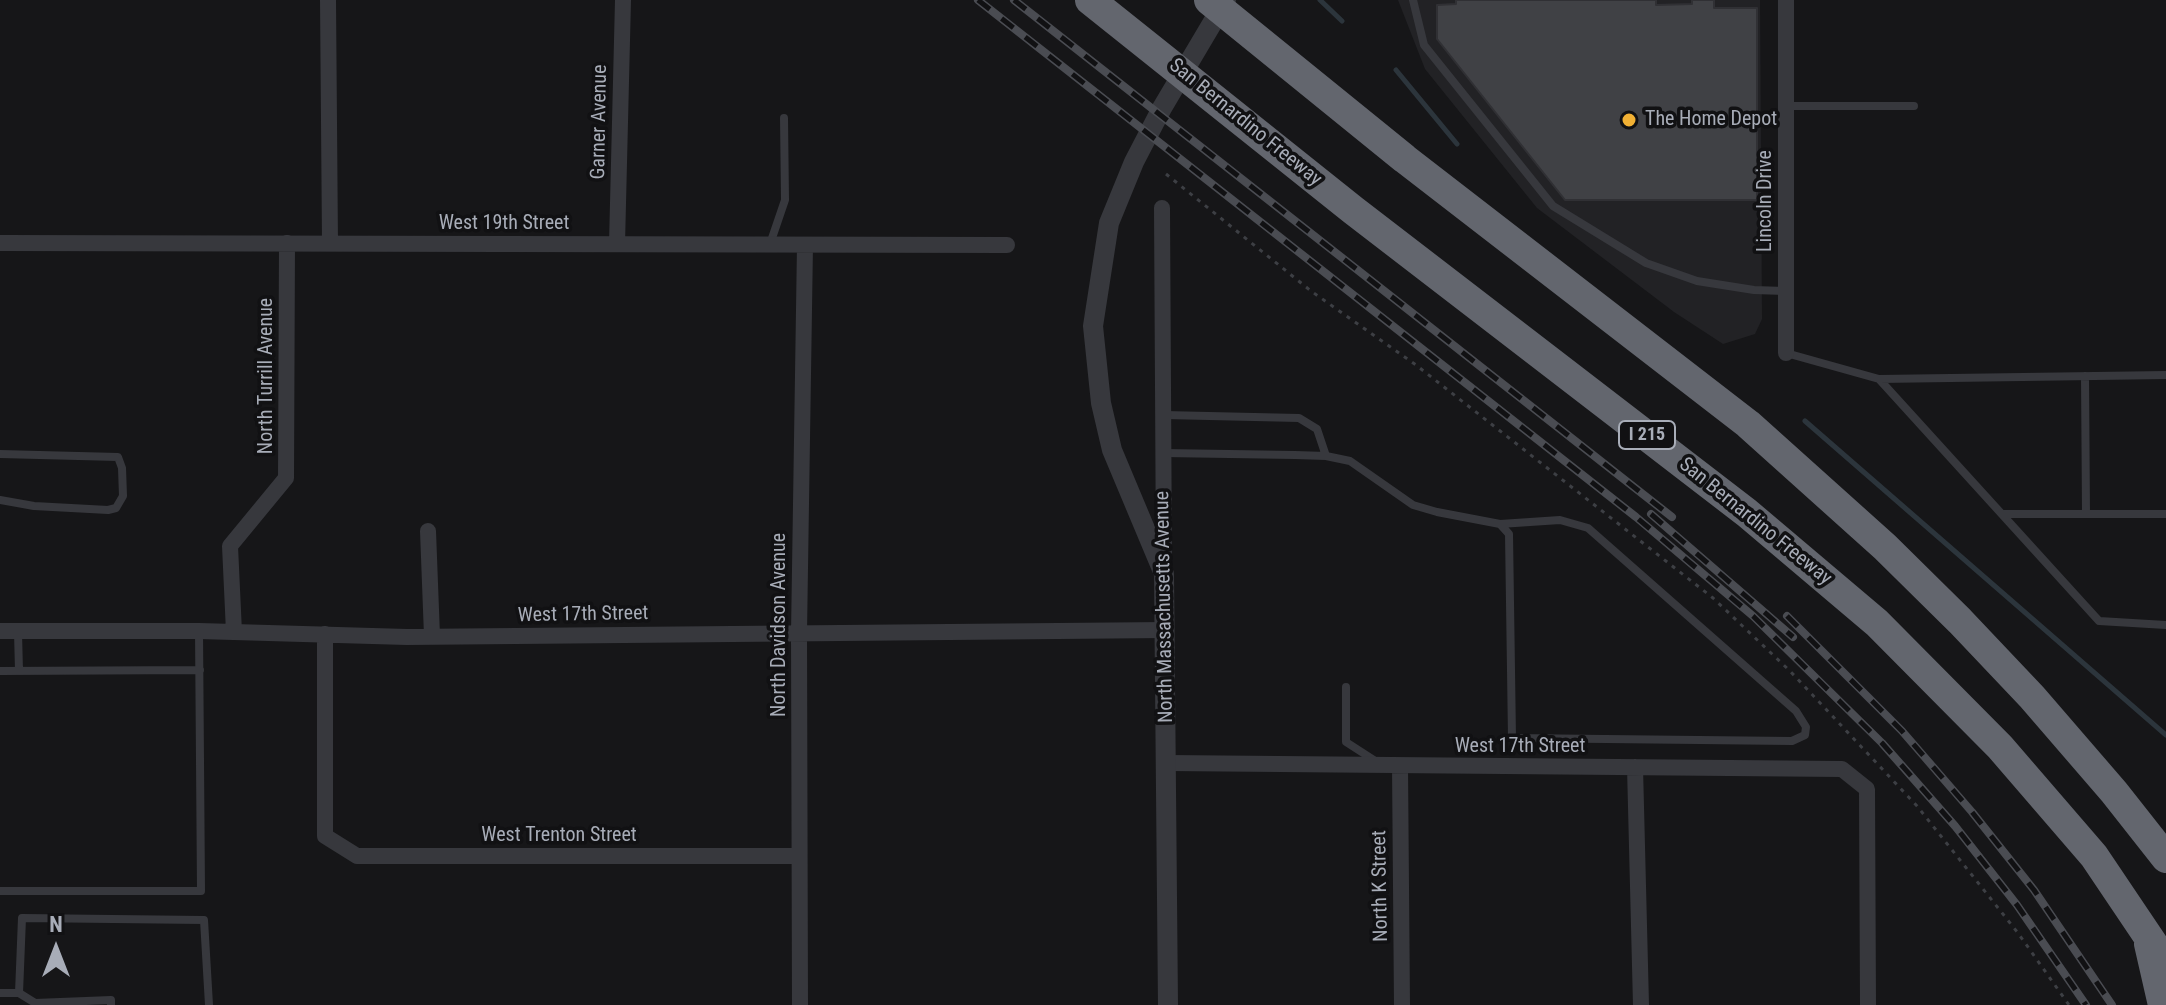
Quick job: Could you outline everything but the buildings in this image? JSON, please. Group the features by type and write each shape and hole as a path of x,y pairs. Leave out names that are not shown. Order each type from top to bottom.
{"highway":[{"name":"San Bernardino Freeway","path":"1090,0 1353,210 1747,513 1877,623 2000,747 2094,856 2166,963"},
{"path":"1209,0 1405,159 1771,444 1885,547 1960,621 2114,792 2166,858"},
{"path":"2146,930 2163,1005"}],"street":[{"path":"328,0 330,243"},
{"name":"Garner Avenue","path":"617,244 623,0"},
{"path":"1164,574 1112,450 1101,403 1093,326 1109,223 1134,162 1162,108 1226,0"},
{"name":"Lincoln Drive","path":"1786,0 1786,353"},
{"name":"North Massachusetts Avenue","path":"1162,208 1168,1005"},
{"name":"West 19th Street","path":"0,243 1007,245"},
{"name":"North Turrill Avenue","path":"234,632 230,546 286,478 287,243"},
{"name":"North Davidson Avenue","path":"800,1005 799,633 805,245"},
{"path":"428,531 432,636"},
{"name":"West 17th Street","path":"0,631 432,636 1166,630"},
{"name":"West Trenton Street","path":"325,634 325,836 357,856 799,856"},
{"name":"West 17th Street","path":"1167,763 1842,769 1867,789 1868,1005"},
{"name":"North K Street","path":"1392,766 1402,1005"},
{"path":"1635,767 1641,1005"}],"lane":[{"path":"1413,0 1424,45 1553,206 1646,263 1697,281 1754,290 1786,291"},
{"path":"1786,106 1914,106"},
{"path":"770,245 785,200 784,118"},
{"path":"1786,353 1879,379 2166,375"},
{"path":"2085,376 2086,514"},
{"path":"1879,379 2099,621 2166,625"},
{"path":"1163,415 1299,418 1317,429 1326,456"},
{"path":"1163,453 1326,456 1350,461 1413,505 1437,512 1500,524 1560,520 1588,528 1796,711 1806,727 1805,735 1792,741 1512,738 1509,534 1500,524"},
{"path":"0,454 118,457 122,468 123,496 116,508 108,510 34,506 0,500"},
{"path":"2002,514 2166,514"},
{"path":"18,631 19,671"},
{"path":"0,891 201,891 199,631"},
{"path":"0,671 200,670"},
{"path":"1346,687 1346,742 1392,766"},
{"path":"19,993 22,918 204,920 209,1005"},
{"path":"0,993 19,993 35,1003 111,1000 111,1005"}],"shaded area":[{"name":"The Home Depot","path":"1398,0 1760,0 1762,319 1755,334 1723,344 1674,312 1537,208 1425,69"}],"waterway":[{"path":"1320,0 1342,21"},
{"path":"1396,70 1457,144"},
{"path":"1805,421 2166,735"}],"railway":[{"path":"978,0 1636,517 1753,616 1882,743 1955,826 2017,905 2086,1005"},
{"path":"1014,0 1672,517"},
{"path":"1651,514 1793,637"},
{"path":"1787,616 1902,731 1972,812 2034,890 2112,1005"}],"place":[{"name":"The Home Depot","path":"1629,120"}]}
